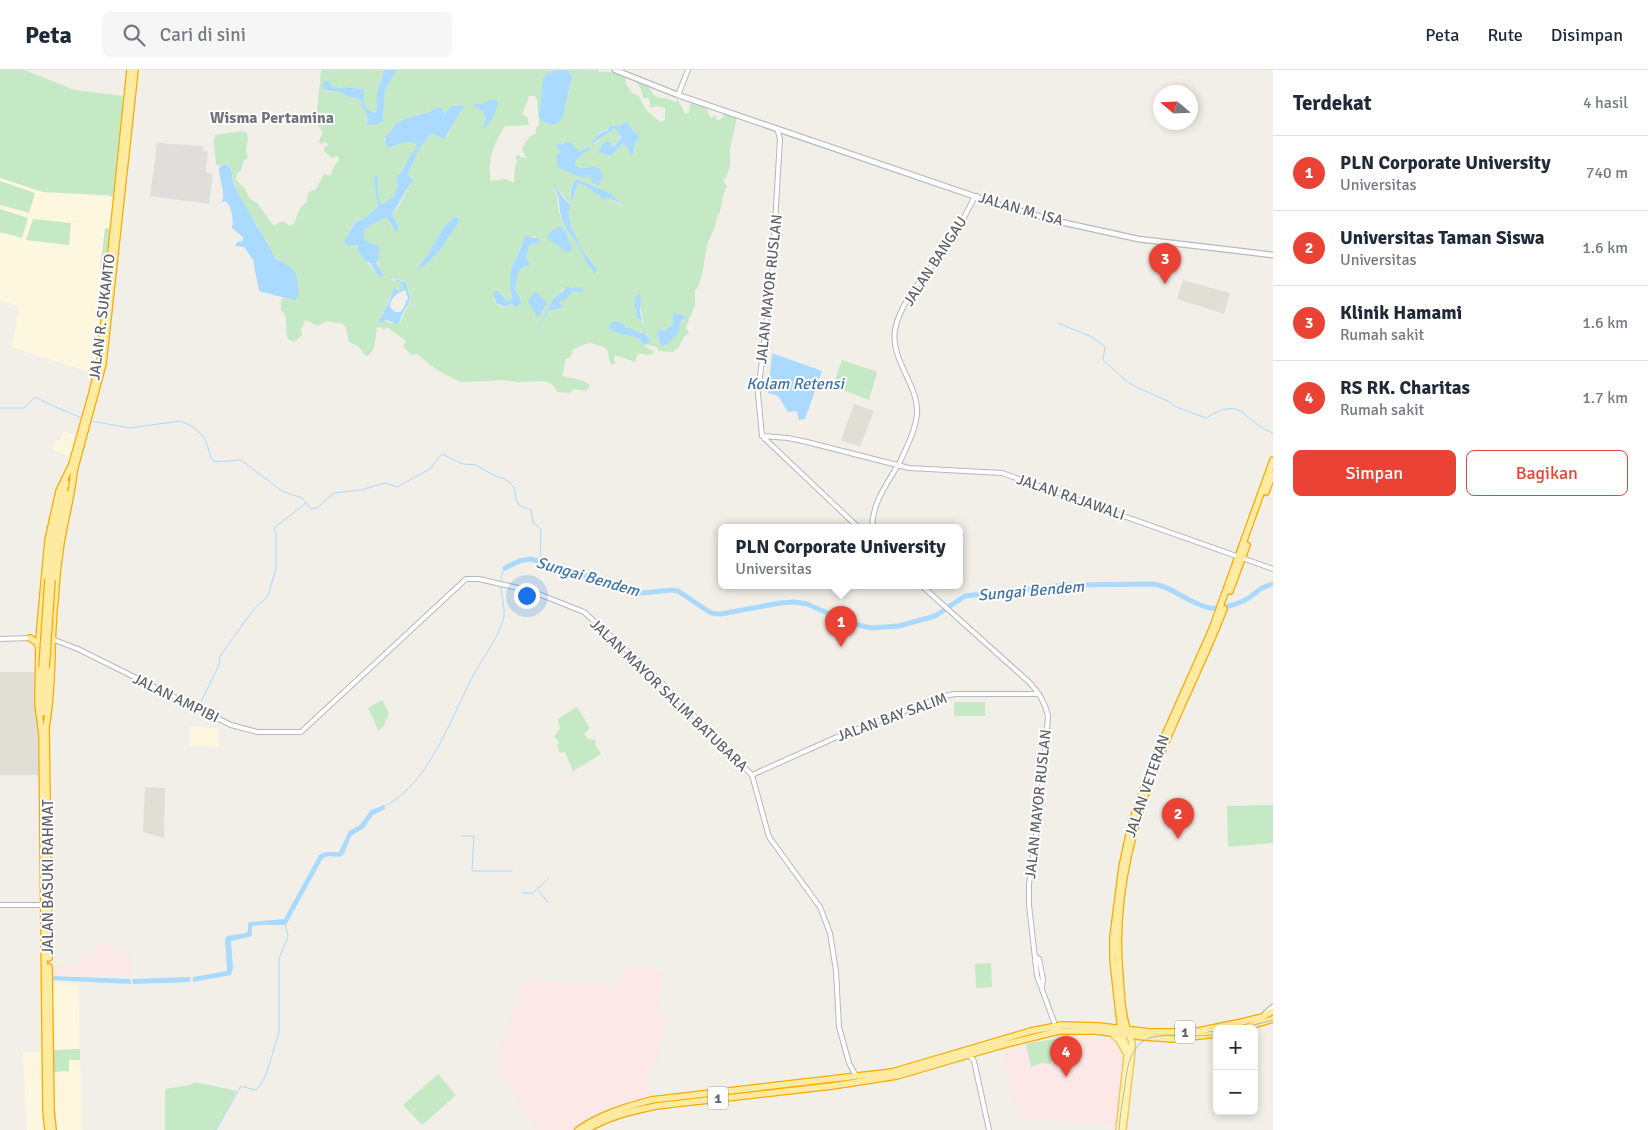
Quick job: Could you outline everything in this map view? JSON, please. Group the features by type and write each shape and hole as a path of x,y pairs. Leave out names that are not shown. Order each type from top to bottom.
{"highway":[{"name":"JALAN R. SUKAMTO","path":"128,70 131,85"},
{"name":"JALAN R. SUKAMTO","path":"52,623 61,543 72,489 73,470 104,357 131,85 136,70"},
{"path":"1240,557 1273,460"},
{"name":"JALAN R. SUKAMTO","path":"39,649 48,540 59,491 73,470"},
{"path":"44,727 44,668 50,579 57,535 73,470"},
{"path":"1240,557 1273,473"},
{"name":"JALAN VETERAN","path":"1125,1032 1118,937 1131,844 1148,788 1164,746 1204,658 1240,557"},
{"path":"43,589 45,593 52,594 56,591"},
{"name":"JALAN VETERAN","path":"1125,1032 1119,1020 1113,960 1113,937 1121,873 1131,825 1152,764 1220,615"},
{"path":"40,621 42,627 46,630 52,623"},
{"name":"JALAN BASUKI RAHMAT","path":"52,623 55,639 51,652 51,705 44,727 44,905 53,1130"},
{"path":"30,638 39,636"},
{"path":"30,638 36,642 39,649 44,645 51,652"},
{"name":"JALAN BASUKI RAHMAT","path":"39,649 38,704 44,727 47,978 46,1110 48,1130"},
{"name":"1","path":"578,1130 587,1124 627,1107 651,1100 696,1098 859,1079 1060,1031 1082,1030 1111,1033 1193,1032 1229,1026 1262,1017 1273,1011"},
{"path":"1052,1025 1073,1023 1113,1026 1119,1020"},
{"path":"1255,1025 1273,1020"},
{"name":"1","path":"965,1054 1052,1025 1070,1025 1174,1039 1213,1034"},
{"name":"1","path":"586,1130 633,1110 696,1098"}],"main road":[{"name":"JALAN M. ISA","path":"615,70 678,94 974,197 1034,215 1131,238 1273,255"},
{"path":"1262,1017 1273,1007"},
{"path":"1119,1130 1127,1056 1125,1032"},
{"path":"1123,1130 1132,1051 1125,1032"},
{"path":"1111,1033 1122,1043 1127,1056"}],"street":[{"path":"678,94 688,70"},
{"name":"JALAN MAYOR RUSLAN","path":"762,436 758,394 775,242 780,139 778,128"},
{"path":"780,139 786,131"},
{"name":"JALAN BANGAU","path":"872,524 872,517 878,500 912,436 917,412 913,391 897,353 895,341 897,323 908,299 954,236 974,197"},
{"path":"762,436 856,524"},
{"name":"JALAN RAJAWALI","path":"762,436 788,438 914,468 1002,473 1273,569"},
{"name":"JALAN MAYOR SALIM BATUBARA","path":"301,732 464,580 475,578 531,590 584,612 655,676 752,775 769,837 820,907 830,933 836,970 839,1028 849,1063 859,1079"},
{"name":"JALAN MAYOR RUSLAN","path":"925,589 1030,682 1044,702 1048,716 1043,783 1029,884 1029,913 1035,956 1038,959 1042,987 1052,1025"},
{"path":"39,636 55,639"},
{"path":"0,638 30,638"},
{"name":"JALAN AMPIBI","path":"55,639 231,725 257,732 301,732"},
{"name":"JALAN BAY SALIM","path":"752,775 839,736 944,696 955,694 1040,694"},
{"path":"0,905 44,905"},
{"path":"965,1054 973,1059 989,1130"}],"shaded area":[{"path":"157,143 203,146 203,151 208,151 206,172 213,175 209,204 150,196"},
{"path":"0,178 43,192 114,197 95,374 11,347 20,307 0,300"},
{"path":"1183,280 1230,293 1224,314 1177,299"},
{"path":"854,404 874,411 860,447 841,440"},
{"path":"63,431 79,436 72,457 53,450 56,440 60,440"},
{"path":"0,672 38,672 40,775 0,775"},
{"path":"190,727 218,728 218,747 190,746"},
{"path":"145,787 165,788 164,838 143,832"},
{"path":"99,942 113,942 113,951 130,951 130,976 50,974 50,966 76,965 76,958 96,957"},
{"path":"627,965 663,973 657,1011 666,1013 657,1063 647,1073 650,1097 629,1102 602,1113 573,1130 537,1130 504,1079 498,1064 502,1045 523,985 526,982 537,980 615,986 624,974"},
{"path":"50,983 78,984 82,1130 55,1130"},
{"path":"1090,1036 1114,1039 1123,1057 1117,1126 1025,1118 1018,1115 1003,1051 1026,1045 1031,1067 1042,1063 1051,1064 1051,1061 1061,1061 1063,1064 1057,1052 1057,1043 1064,1043 1064,1037"},
{"path":"23,1052 43,1052 47,1130 27,1130"}],"green space":[{"path":"0,70 25,70 74,90 124,96 114,197 108,195 43,192 0,178"},
{"path":"321,70 384,70 377,97 379,99 377,111 375,113 367,109 363,101 364,92 361,88 339,87 336,89 331,86 330,81 323,83 323,91 340,92 361,101 366,111 366,122 370,125 383,122 385,90 397,70 565,70 551,72 541,98 539,118 545,123 555,125 571,82 568,70 598,70 599,72 612,73 626,78 626,84 632,93 639,96 646,110 660,122 665,120 665,108 657,106 650,108 650,101 648,98 643,98 641,89 636,82 648,87 656,97 675,102 678,100 685,114 689,113 690,103 706,107 710,117 713,118 715,115 717,120 722,119 724,114 737,118 730,149 730,166 726,178 723,180 727,186 716,224 707,245 702,275 697,289 695,289 695,305 686,327 689,334 684,336 679,347 673,352 658,351 657,347 648,345 645,347 654,351 653,354 638,353 635,362 615,355 615,363 613,365 610,362 606,348 592,343 572,350 571,356 565,360 563,376 581,380 590,385 586,391 573,389 570,393 557,392 553,385 545,381 519,382 501,380 460,382 437,370 417,354 411,355 403,346 406,341 387,327 384,330 381,327 377,328 374,348 368,356 359,347 349,342 346,328 343,324 327,321 318,326 305,320 301,330 302,335 294,342 288,339 286,320 281,310 281,300 283,298 296,301 299,286 297,285 296,274 277,259 268,248 239,195 229,165 223,164 220,166 216,164 214,140 215,135 243,131 247,133 246,151 248,158 244,160 241,171 237,173 236,180 245,189 250,199 257,203 274,226 284,222 291,226 303,205 307,202 308,193 316,189 324,174 330,176 339,160 338,156 332,158 324,151 324,148 328,145 326,142 320,144 319,141 323,133 316,123","holes":["529,96 535,96 537,99 539,126 536,128 536,133 529,137 522,149 527,158 520,157 519,154 515,157 518,160 515,165 514,183 506,179 491,181 491,159 501,132 505,126 529,125 527,117 522,115","465,105 447,136 443,139 432,133 421,146 408,173 413,179 399,206 392,213 393,229 388,219 385,218 364,230 364,238 380,250 378,264 384,278 378,276 358,251 358,247 345,244 344,241 356,220 369,216 377,210 378,199 380,203 384,204 395,194 399,175 409,157 417,148 415,143 409,142 399,144 391,149 384,139 392,129 403,121 441,107 443,112 446,113 451,106","627,121 634,132 640,136 635,144 635,153 631,155 623,143 611,156 602,154 600,148 603,143 609,142 613,148 619,138 615,127 595,144 592,142 601,132 608,129 609,126 621,126","569,142 580,152 589,145 591,147 577,159 575,165 581,168 597,167 603,176 599,186 592,183 590,175 585,176 557,167 555,156 561,152 556,146 559,143","576,179 610,193 621,204 609,198 604,200 578,183 574,199 569,196","553,188 557,188 571,205 569,214 571,228 582,250 597,269 598,274 586,262 577,242 566,230 559,213 557,194","456,216 459,217 459,222 440,249 430,260 416,270 430,251 444,226","535,236 541,243 535,243 529,247 526,257 529,266 523,267 517,274 515,290 522,300 517,308 512,304 507,307 501,306 493,299 500,292 508,301 512,299 510,272 523,241","393,278 405,281 411,296 410,303 400,323 391,323 379,319 385,311 390,296 397,288 400,290 403,288 399,281 391,280","571,287 578,289 578,291 572,292 567,299 560,301 563,306 562,308 549,311 536,333 553,299 563,289","641,297 644,333 650,339 646,345 643,345 634,337 614,332 625,327 639,333 643,332 642,321 635,313","675,313 686,317 665,346 659,342 657,336 662,330 665,332 666,329 673,325"]},
{"path":"0,181 35,193 29,213 0,205"},
{"path":"0,209 28,218 22,238 0,232"},
{"path":"33,219 71,223 69,245 26,240"},
{"path":"105,228 111,229 106,274 104,274 104,270 100,269"},
{"path":"842,360 877,372 869,400 833,386"},
{"path":"382,700 389,713 379,731 368,708"},
{"path":"954,702 985,702 985,716 954,716"},
{"path":"577,707 590,728 584,734 588,739 596,740 595,745 601,754 573,771 565,752 560,753 557,746 559,742 554,736 560,729 558,719"},
{"path":"1273,805 1273,843 1228,847 1227,806"},
{"path":"991,963 992,987 976,988 975,964"},
{"path":"1064,1037 1064,1043 1057,1043 1057,1052 1064,1052 1063,1064 1060,1061 1051,1061 1051,1064 1042,1063 1031,1067 1026,1044"},
{"path":"80,1049 80,1060 69,1060 69,1071 52,1072 52,1050"},
{"path":"438,1074 456,1095 422,1125 403,1105"},
{"path":"195,1082 237,1091 216,1130 165,1130 165,1089 190,1085"}],"water":[{"path":"384,70 397,70 385,90 383,121 378,124 367,124 366,111 363,109 360,100 340,92 322,90 323,82 329,80 331,86 335,87 363,88 363,101 367,109 375,113 377,111 377,93"},
{"path":"568,70 572,77 561,120 555,125 545,123 539,118 543,79 551,72"},
{"path":"493,99 498,102 497,109 491,121 483,128 486,117 473,104 481,104"},
{"path":"465,105 445,138 443,139 432,133 421,146 408,173 413,180 392,213 398,225 398,231 395,231 388,219 385,218 364,230 364,238 370,243 378,245 380,250 377,264 385,278 378,276 370,263 358,251 358,246 346,245 344,241 356,221 365,218 378,207 374,177 376,175 378,177 380,203 384,204 393,197 398,186 397,177 411,154 417,148 415,143 408,142 389,149 385,142 385,137 399,122 441,107 443,112 446,113 451,106"},
{"path":"627,121 634,132 640,136 635,144 634,154 631,155 623,143 611,156 599,153 604,142 610,142 613,148 621,137 615,128 593,144 592,142 600,133 608,130 609,126 621,126"},
{"path":"565,142 570,142 580,152 590,145 590,148 577,159 575,165 581,168 599,168 603,176 599,186 592,183 590,175 582,178 557,167 555,156 561,152 556,146 559,143 564,144"},
{"path":"224,164 231,168 237,192 276,259 289,266 296,273 299,290 296,301 259,291 253,260 244,247 235,246 237,242 242,241 243,237 232,228 233,217 231,210 225,201 222,202 223,195 219,168"},
{"path":"576,179 610,193 621,204 609,198 604,200 592,190 578,183 573,200 571,199"},
{"path":"555,186 571,205 569,213 571,228 582,250 597,269 597,274 589,267 574,238 569,235 565,227 557,193 553,187"},
{"path":"456,216 459,218 459,222 441,249 416,270 430,251 444,226"},
{"path":"559,226 562,227 569,240 572,250 568,253 547,238 548,234"},
{"path":"526,235 538,238 541,243 535,243 529,247 526,257 530,266 523,267 517,274 515,290 522,301 517,308 512,304 505,307 496,303 493,294 495,291 498,291 508,301 512,299 510,272"},
{"path":"391,278 406,282 411,298 400,322 398,324 386,320 382,323 378,321 394,288 400,290 403,288 400,282","holes":["405,290 408,298 400,312 395,312 390,307 393,298 402,291"]},
{"path":"567,287 583,288 584,290 573,292 567,299 560,301 563,306 562,308 549,311 535,334 553,299"},
{"path":"535,291 547,302 539,317 537,317 528,301"},
{"path":"640,294 642,321 637,318 635,297"},
{"path":"673,313 683,315 686,318 681,322 678,333 666,345 661,345 657,333 661,329 665,332 666,329 673,325"},
{"path":"618,322 626,328 631,328 642,333 643,330 642,322 644,333 650,339 649,343 643,345 636,338 617,333 609,327 611,323"},
{"name":"Kolam Retensi","path":"772,353 822,371 805,419 799,420 797,411 788,412 778,396 768,393"},
{"path":"384,805 385,809 373,815 364,828 351,836 344,854 340,857 329,856 323,858 286,925 266,925 265,921 265,925 252,926 252,935 231,941 233,968 231,975 193,982 193,977 227,971 225,939 227,936 246,933 248,931 248,923 250,922 284,919 319,855 326,852 339,852 349,831 360,825 371,810"},
{"path":"50,976 130,979 131,984 50,980"},
{"path":"190,977 190,982 133,984 132,979"}],"waterway":[{"path":"1058,323 1092,337 1105,347 1103,360 1134,386 1170,402 1176,407 1206,418 1219,411 1236,409 1273,433"},
{"path":"0,408 24,408 35,397 82,418"},
{"path":"91,421 130,428 183,422 201,434 214,462 241,460 282,491 302,498 311,509 317,508 334,493 361,490 385,483 397,487 430,469 442,454 463,464 476,465 495,476 505,479 514,487 516,500 520,506 531,510 533,523 541,529 540,562"},
{"path":"200,704 219,665 220,656 254,609 268,596 276,568 276,535 274,528 306,503"},
{"name":"Sungai Bendem","path":"505,568 519,561 531,559 642,593 678,591 711,613 721,614 780,603 794,602 807,604 850,623 871,628 899,626 935,616 965,596 1066,585 1153,584 1168,588 1202,606 1215,608 1241,602 1263,587 1273,584"},
{"path":"501,582 505,568"},
{"path":"385,806 415,782 438,748 502,622 504,613 501,586"},
{"path":"461,836 474,836 472,871 512,871"},
{"path":"522,893 533,893 548,879"},
{"path":"539,891 548,903"},
{"path":"216,1130 241,1086 255,1090 266,1075 279,1032 279,959 288,936 285,924"}],"tram line":[{"path":"1254,1025 1273,1020"},
{"path":"1119,1130 1128,1065 1131,1056 1141,1043 1149,1038 1159,1036 1213,1035"}],"place":[{"name":"Klinik Hamami","path":"1165,284"},
{"name":"PLN Corporate University","path":"841,647"},
{"name":"Universitas Taman Siswa","path":"1178,839"},
{"name":"RS RK. Charitas","path":"1066,1077"}],"district":[{"name":"Wisma Pertamina","path":"272,117"}]}
